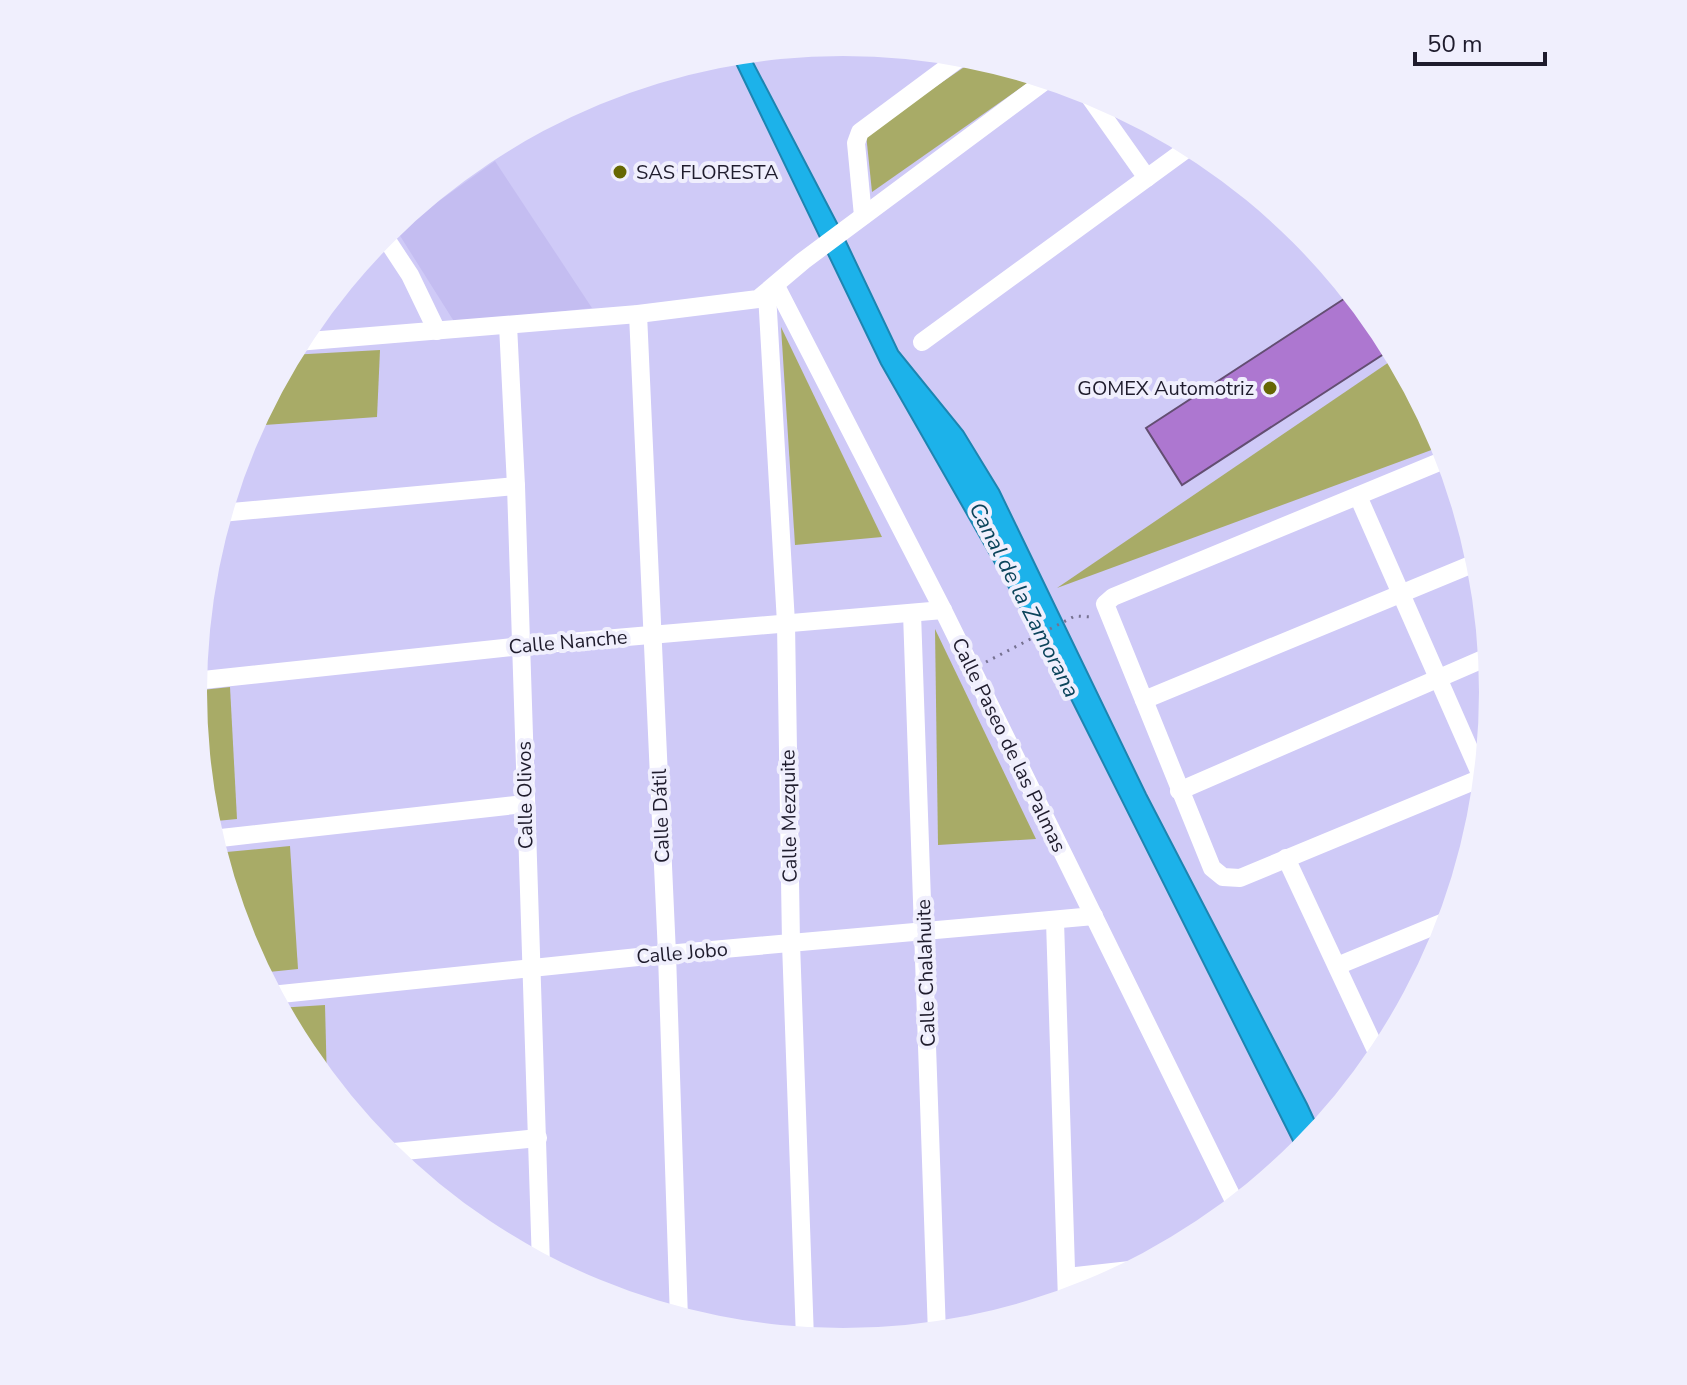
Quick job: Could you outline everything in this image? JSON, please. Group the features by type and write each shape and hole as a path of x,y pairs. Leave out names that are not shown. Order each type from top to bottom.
{"street":[{"path":"863,216 856,143 860,132 950,65"},
{"path":"313,341 746,303 771,290 824,245 1037,87"},
{"path":"1098,109 1147,178"},
{"path":"922,342 1181,153"},
{"path":"390,245 410,275 437,331"},
{"name":"Calle Paseo de las Palmas","path":"771,290 943,610 1232,1196"},
{"name":"Calle Mezquite","path":"771,290 786,623 791,943 805,1328"},
{"name":"Calle Dátil","path":"638,314 654,635 679,1307"},
{"name":"Calle Olivos","path":"508,325 522,646 524,804 541,1252"},
{"path":"1437,463 1113,597 1106,609 1212,868 1223,877 1240,878 1474,781"},
{"path":"234,512 516,486"},
{"path":"1358,496 1476,761"},
{"path":"1144,700 1468,566"},
{"name":"Calle Nanche","path":"207,680 522,646 943,610"},
{"name":"Calle Chalahuite","path":"912,613 937,1322"},
{"path":"1179,791 1479,661"},
{"path":"224,838 524,804"},
{"path":"1286,858 1374,1045"},
{"name":"Calle Jobo","path":"283,994 667,954 1094,916"},
{"path":"1055,921 1067,1288"},
{"path":"1337,966 1436,925"},
{"path":"402,1151 538,1138"},
{"path":"1067,1277 1104,1273"}],"path":[{"path":"971,669 1075,616 1106,609"}],"shaded area":[{"path":"495,161 592,308 455,323 400,236 447,195"}],"green space":[{"path":"964,67 1027,84 872,192 866,134"},
{"path":"781,327 882,537 795,545"},
{"path":"380,350 377,417 266,425 304,354"},
{"path":"1388,363 1432,450 1057,588"},
{"path":"935,629 1036,839 938,845"},
{"path":"230,687 237,819 220,821 219,817 208,734 207,689"},
{"path":"290,846 298,969 272,972 255,936 228,852"},
{"path":"325,1005 326,1063 314,1046 290,1007"}],"water":[{"name":"Canal de la Zamorana","path":"753,62 840,229 898,351 963,431 999,490 1146,794 1315,1120 1294,1143 1060,677 881,364 737,65"}],"building":[{"name":"GOMEX Automotriz","path":"1343,299 1383,355 1182,485 1146,428"}],"place":[{"name":"SAS FLORESTA","path":"620,172"},
{"name":"GOMEX Automotriz","path":"1270,388"}]}
